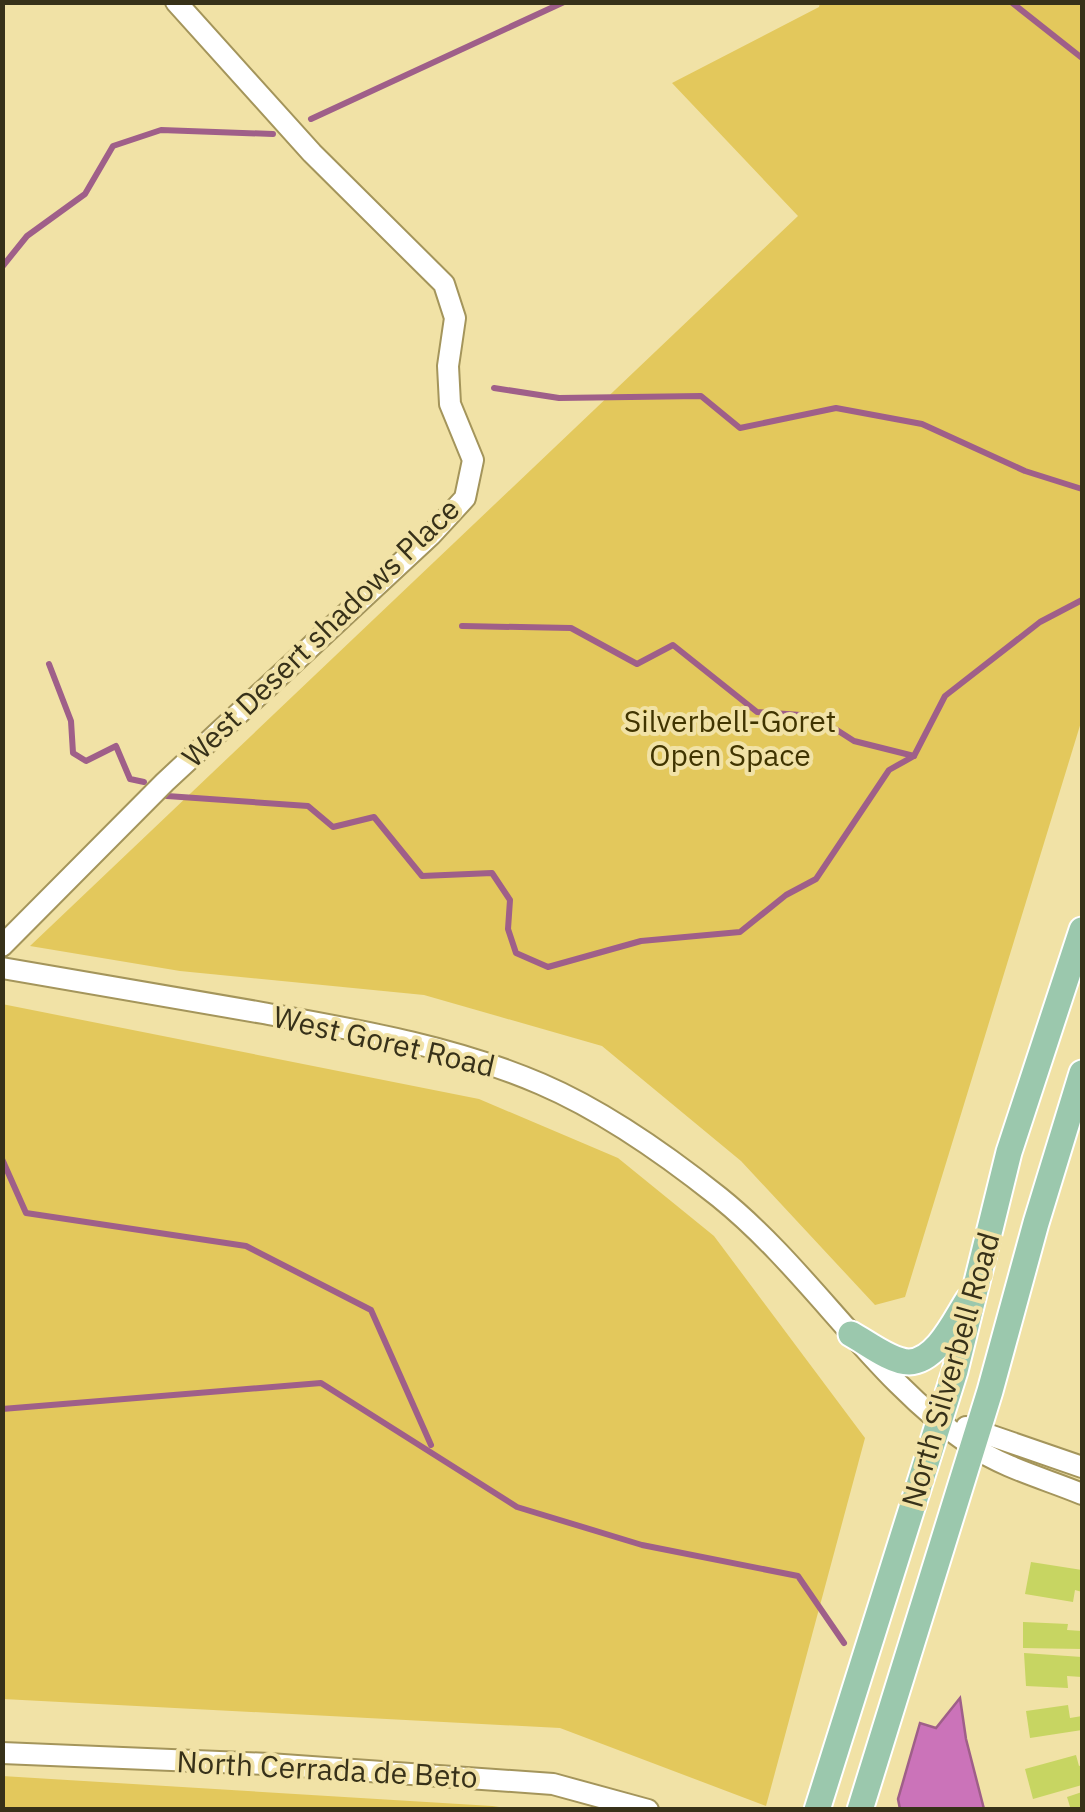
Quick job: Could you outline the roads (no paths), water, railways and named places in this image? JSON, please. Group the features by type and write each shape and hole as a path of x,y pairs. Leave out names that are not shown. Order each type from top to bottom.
{"main road":[{"name":"North Silverbell Road","path":"817,1810 940,1421 979,1283 1009,1152 1082,930"},
{"name":"North Silverbell Road","path":"860,1810 1082,1073"},
{"path":"851,1334 909,1362 930,1354 979,1283"}],"street":[{"name":"West Desert shadows Place","path":"2,946 165,782 431,535 465,498 473,460 450,404 448,366 455,318 444,284 312,153 176,2"},
{"name":"West Goret Road","path":"2,968 356,1029 471,1057 544,1085 636,1136 720,1198 780,1253 851,1334 940,1421 1082,1494"},
{"name":"West Goret Road","path":"975,1438 1082,1466"},
{"name":"North Cerrada de Beto","path":"2,1753 269,1764 552,1784 648,1810"}],"waterway":[{"path":"311,119 564,2"},
{"path":"1011,2 1082,58"},
{"path":"2,267 27,236 85,194 113,146 161,130 273,134"},
{"path":"494,388 559,398 701,396 740,428 836,408 922,424 1025,471 1082,489"},
{"path":"167,796 308,806 333,827 374,817 422,876 492,873 510,900 508,929 516,953 548,967 641,941 740,932 786,895 816,879 889,770 914,756 945,696 1040,622 1082,600"},
{"path":"462,626 571,628 637,664 673,645 757,712 815,716 854,741 914,756"},
{"path":"49,664 71,721 73,753 86,761 116,746 130,779 144,782"},
{"path":"2,1159 26,1213 246,1246 371,1310 431,1445"},
{"path":"2,1409 321,1383 517,1507 642,1545 798,1576 844,1643"}],"park label":[{"name":"Silverbell-Goret Open Space","path":"730,739"}]}
